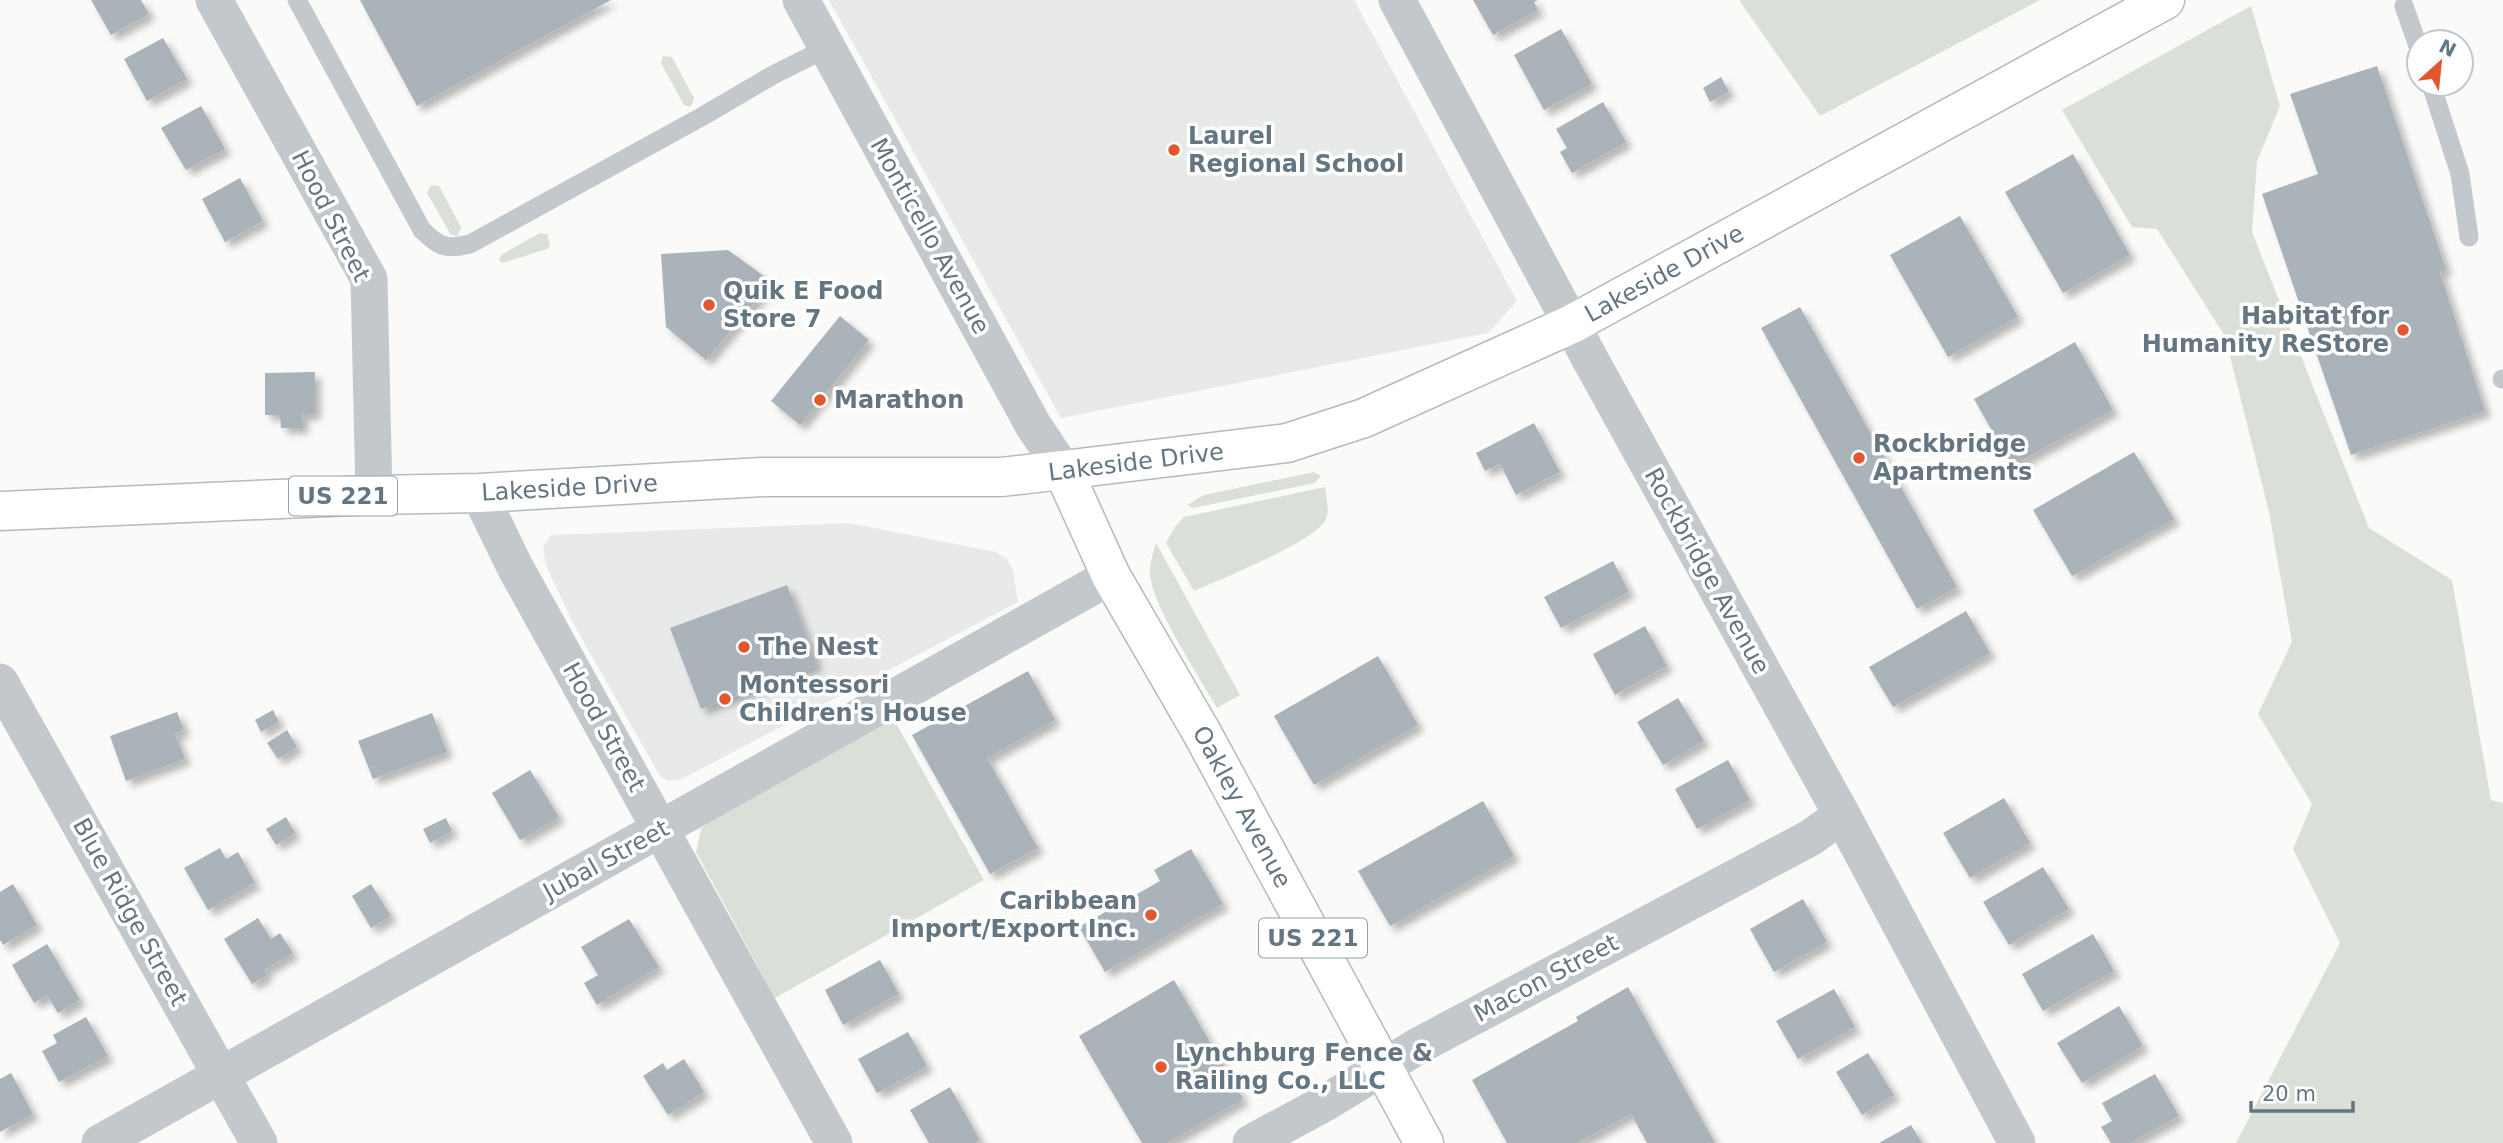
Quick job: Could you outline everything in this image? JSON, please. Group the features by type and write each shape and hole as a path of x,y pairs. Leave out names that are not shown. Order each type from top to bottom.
{"main road":[{"name":"Lakeside Drive","path":"0,510 478,493 762,477 1001,477 1287,443 1364,418 1572,324 2165,0"},
{"name":"Oakley Avenue","path":"1063,470 1111,576 1202,733 1424,1143"}],"street":[{"name":"Hood Street","path":"215,0 369,279 374,495"},
{"name":"Monticello Avenue","path":"801,0 1026,413 1063,470"},
{"name":"Rockbridge Avenue","path":"1397,0 1842,815 2017,1143"},
{"name":"Hood Street","path":"478,493 515,567 834,1143"},
{"name":"Jubal Street","path":"100,1143 1111,576"},
{"name":"Blue Ridge Street","path":"0,682 259,1143"},
{"name":"Macon Street","path":"1251,1143 1325,1103 1418,1046 1810,838 1842,815"}],"lane":[{"path":"298,0 422,230 435,244 454,248 470,244 773,75 827,48"},
{"path":"2404,6 2412,28"},
{"path":"2436,98 2460,174 2469,237"}],"shaded area":[{"name":"Laurel Regional School","path":"829,0 1354,0 1517,301 1488,333 1061,418"},
{"path":"1739,0 2040,0 1820,116"},
{"path":"2251,6 2280,106 2257,161 2252,232 2369,528 2452,580 2491,800 2503,803 2503,1143 2236,1143 2340,943 2293,849 2312,804 2258,714 2292,642 2269,512 2225,336 2157,229 2132,227 2062,110"},
{"path":"663,56 672,57 694,98 691,107 684,105 661,63"},
{"path":"430,186 439,186 461,227 458,236 451,235 427,193"},
{"path":"540,233 547,234 550,245 547,249 502,263 499,260 501,255"},
{"path":"1314,472 1321,476 1315,483 1193,508 1187,505 1204,495"},
{"path":"1325,487 1327,516 1319,528 1287,548 1194,591 1166,543 1184,517"},
{"name":"Montessori Children's House","path":"849,523 996,552 1007,559 1013,571 1018,602 680,780 668,781 660,776 573,623 546,565 543,547 551,535"},
{"path":"1156,543 1240,695 1217,708 1168,624 1153,589 1150,571"},
{"path":"892,716 984,880 775,998 696,852 701,829 714,816"}],"building":[{"path":"91,0 141,0 149,14 111,35"},
{"path":"360,0 611,0 417,106"},
{"path":"1473,0 1538,0 1534,2 1538,10 1493,35"},
{"path":"1561,29 1592,84 1544,110 1514,55"},
{"path":"163,38 187,79 147,101 124,59"},
{"path":"2377,66 2446,269 2440,272 2485,411 2351,455 2262,194 2318,174 2290,94"},
{"path":"1721,77 1729,92 1710,102 1703,88"},
{"path":"1603,102 1626,142 1572,173 1560,152 1567,148 1556,129"},
{"path":"201,106 225,149 186,170 161,128"},
{"path":"2073,154 2130,255 2063,293 2005,192"},
{"path":"240,178 263,221 225,242 202,199"},
{"path":"1960,216 2018,317 1948,357 1890,255"},
{"name":"Quik E Food Store 7","path":"728,250 772,282 706,360 666,327 661,254"},
{"name":"Rockbridge Apartments","path":"1800,307 1957,587 1917,609 1761,328"},
{"path":"840,316 869,340 800,425 771,401"},
{"path":"2075,342 2113,410 2012,466 1974,399"},
{"path":"315,372 315,414 302,414 303,428 281,428 280,415 265,415 265,373"},
{"path":"1534,423 1560,472 1516,495 1500,464 1485,471 1476,453"},
{"path":"2134,452 2174,519 2072,576 2033,510"},
{"path":"1613,561 1629,592 1561,628 1544,597"},
{"name":"The Nest","path":"787,585 817,665 701,709 670,628"},
{"path":"1966,611 1990,653 1893,707 1869,667"},
{"path":"1645,626 1667,666 1615,695 1593,654"},
{"path":"1378,656 1418,725 1314,785 1274,716"},
{"path":"1028,671 1055,720 987,758 1038,848 990,874 912,735"},
{"path":"1678,698 1704,741 1663,765 1637,722"},
{"path":"273,710 279,722 261,732 255,720"},
{"path":"177,712 184,730 175,734 185,759 126,781 110,736"},
{"path":"432,713 447,752 373,779 358,741"},
{"path":"287,730 297,747 278,759 267,743"},
{"path":"1728,760 1750,800 1697,829 1675,789"},
{"path":"530,770 559,817 520,840 492,793"},
{"path":"2004,798 2030,843 1970,878 1943,833"},
{"path":"1483,801 1514,856 1390,926 1358,871"},
{"path":"286,817 295,833 276,845 266,829"},
{"path":"446,818 452,831 430,843 423,829"},
{"path":"220,848 226,859 238,852 255,883 208,910 184,868"},
{"name":"Caribbean Import/Export Inc.","path":"1191,849 1223,904 1105,972 1079,927 1160,881 1154,870"},
{"path":"2043,867 2069,909 2009,945 1983,902"},
{"path":"13,884 37,925 3,945 0,940 0,892"},
{"path":"371,884 391,916 371,928 352,896"},
{"path":"1803,899 1827,942 1774,972 1750,929"},
{"path":"258,918 271,939 280,933 293,953 264,970 267,975 252,984 224,939"},
{"path":"629,919 659,967 597,1005 584,983 598,975 581,947"},
{"path":"2093,934 2114,971 2043,1011 2022,974"},
{"path":"47,944 80,1000 58,1013 47,995 34,1003 12,965"},
{"path":"880,960 899,994 843,1025 825,990"},
{"name":"Lynchburg Fence & Railing Co., LLC","path":"1174,980 1243,1099 1167,1143 1142,1143 1079,1036"},
{"path":"1628,987 1715,1143 1647,1143 1631,1114 1577,1143 1507,1143 1472,1080 1578,1021 1576,1017"},
{"path":"1834,989 1855,1027 1798,1059 1776,1021"},
{"path":"2119,1006 2143,1046 2082,1083 2057,1043"},
{"path":"86,1017 108,1056 59,1082 42,1051 57,1043 53,1035"},
{"path":"908,1032 927,1066 877,1093 858,1059"},
{"path":"1868,1053 1894,1095 1862,1115 1836,1072"},
{"path":"684,1059 704,1092 668,1115 643,1076 663,1063 667,1070"},
{"path":"11,1073 33,1114 0,1132 0,1079"},
{"path":"2155,1074 2179,1116 2130,1143 2111,1143 2101,1127 2112,1121 2102,1103"},
{"path":"950,1087 980,1140 975,1143 929,1143 910,1110"},
{"path":"1911,1125 1922,1143 1879,1143"}],"place":[{"name":"Laurel Regional School","path":"1174,150"},
{"name":"Quik E Food Store 7","path":"709,305"},
{"name":"Habitat for Humanity ReStore","path":"2403,330"},
{"name":"Marathon","path":"820,400"},
{"name":"Rockbridge Apartments","path":"1859,458"},
{"name":"The Nest","path":"744,647"},
{"name":"Montessori Children's House","path":"725,699"},
{"name":"Caribbean Import/Export Inc.","path":"1151,915"},
{"name":"Lynchburg Fence & Railing Co., LLC","path":"1161,1067"}]}
